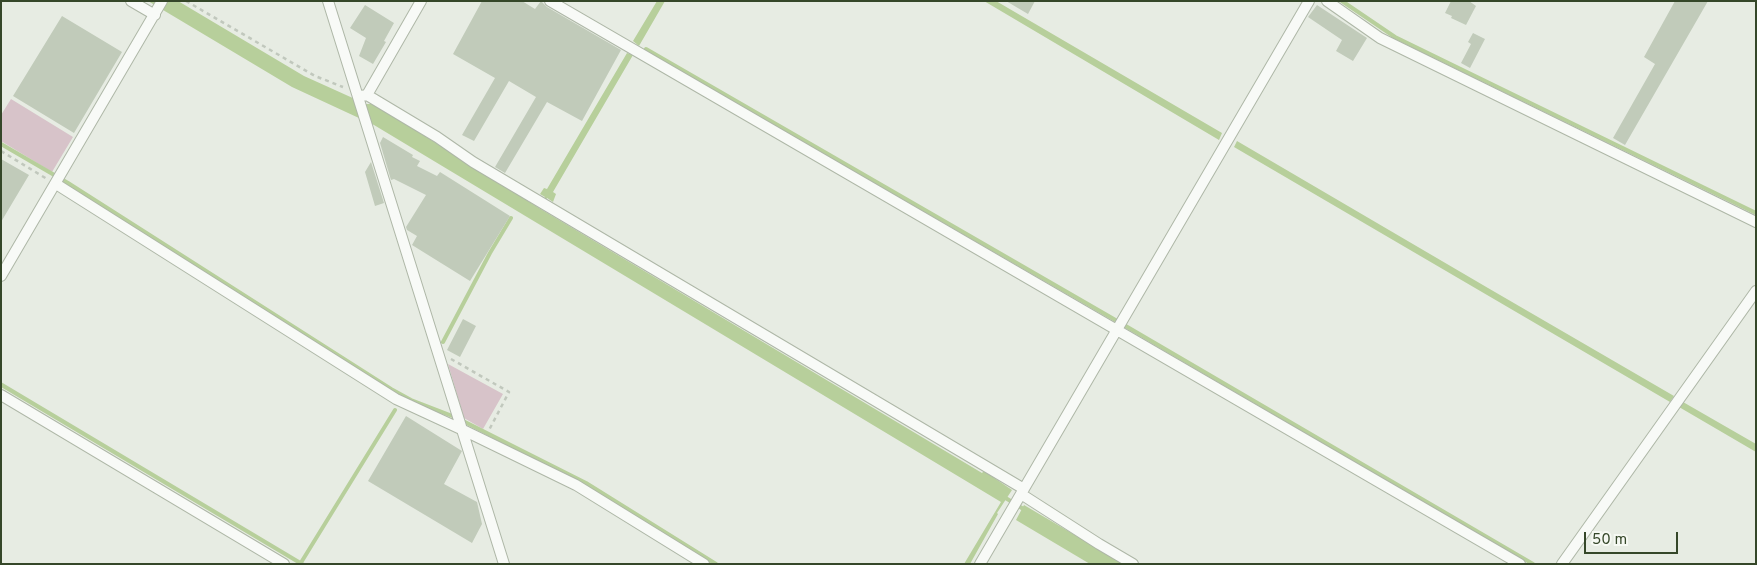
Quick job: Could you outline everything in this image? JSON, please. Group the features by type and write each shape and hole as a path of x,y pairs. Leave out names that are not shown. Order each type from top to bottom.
{"street":[{"path":"131,1 155,14"},
{"path":"1,276 162,1"},
{"path":"328,1 360,96 366,124 504,564"},
{"path":"360,96 421,1"},
{"path":"550,1 1520,564"},
{"path":"980,564 1309,1"},
{"path":"1327,1 1380,38 1756,222"},
{"path":"360,96 437,137 473,162 1022,493 1133,564"},
{"path":"56,184 396,399 576,485 704,564"},
{"path":"1562,564 1756,292"},
{"path":"1,395 284,564"}],"path":[{"path":"186,1 315,76 360,96"},
{"path":"1,152 56,184"},
{"path":"438,353 509,392 483,440"}],"shaded area":[{"path":"148,1 178,1 304,76 366,104 374,104 539,208 982,473 984,471 1012,490 997,513 970,564 964,564 1001,502 374,125 292,87"},
{"path":"657,1 665,1 639,46 633,41"},
{"path":"984,1 996,1 1222,133 1219,140"},
{"path":"627,53 633,55 553,192 556,194 553,202 547,198 541,209 539,207 545,197 540,194 544,188 547,189"},
{"path":"11,99 73,137 52,172 1,141 1,115"},
{"path":"1237,141 1674,396 1670,402 1234,147"},
{"path":"448,364 503,394 483,429 464,418"},
{"path":"1,382 306,564 298,564 1,387"},
{"path":"1683,402 1756,444 1756,452 1679,407"},
{"path":"1024,505 1124,564 1090,564 1016,520"}],"building":[{"path":"482,1 522,1 535,9 541,1 547,7 621,50 582,121 547,102 505,173 495,167 536,97 509,81 474,141 462,135 495,78 453,54"},
{"path":"1006,1 1035,1 1028,14"},
{"path":"1451,1 1469,1 1476,6 1466,25 1445,13"},
{"path":"1675,1 1708,1 1625,145 1613,138 1655,64 1644,57"},
{"path":"365,5 394,23 384,41 386,42 373,64 359,56 366,38 350,28"},
{"path":"1317,5 1367,38 1353,61 1336,51 1342,40 1308,17"},
{"path":"62,16 122,52 74,133 13,96"},
{"path":"1473,33 1485,39 1470,68 1461,63 1471,44 1468,42"},
{"path":"383,137 413,155 412,157 420,161 417,166 437,176 440,172 510,216 470,281 412,245 417,236 407,230 406,227 426,195 394,179 391,180 380,143"},
{"path":"1,159 29,175 1,222"},
{"path":"371,162 384,203 375,206 365,172"},
{"path":"463,319 476,326 460,357 447,350"},
{"path":"406,416 462,451 444,484 477,502 482,524 472,543 368,481"}],"waterway":[{"path":"1342,1 1395,37 1756,213"},
{"path":"646,49 1533,564"},
{"path":"1,144 68,183 391,389 411,400 455,417"},
{"path":"443,342 490,253 511,218"},
{"path":"302,561 395,410"},
{"path":"461,420 586,483 716,564"},
{"path":"1004,497 1025,510"}]}
